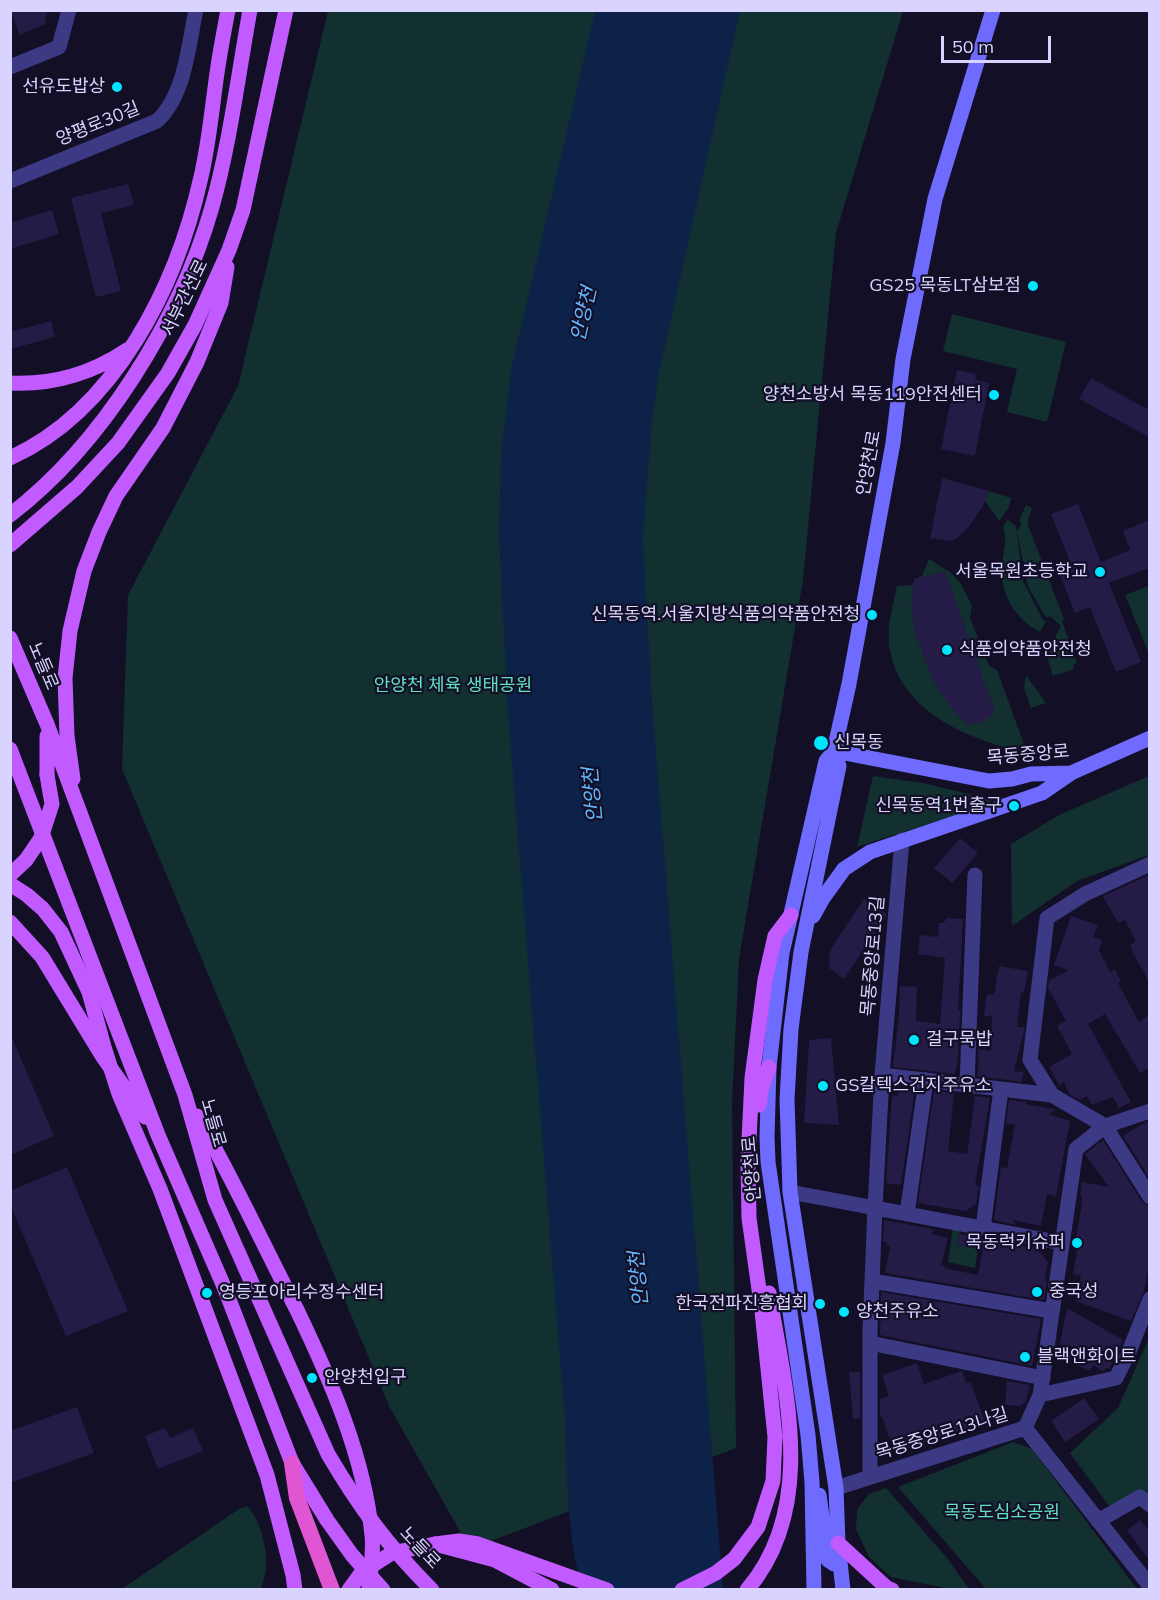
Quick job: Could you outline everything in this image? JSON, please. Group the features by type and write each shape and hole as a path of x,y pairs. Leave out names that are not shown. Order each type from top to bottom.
{"highway":[{"path":"292,1463 297,1498 332,1590"}],"main road":[{"path":"10,458 40,442 79,412 117,369 132,346 169,276 193,209 207,146 228,10"},
{"name":"서부간선로","path":"10,514 59,472 102,419 137,372 168,317 193,261 212,207 222,166 250,10"},
{"name":"서부간선로","path":"10,545 77,488 100,464 133,424 181,351 229,250 245,199 286,10"},
{"name":"안양천로","path":"814,1590 812,1482 808,1435 768,1162 769,1067 782,953 826,761 834,751 853,662 892,443 903,358 934,199 993,10"},
{"path":"77,808 67,736 65,678 70,631 78,592 91,551 116,496 163,428 197,362 221,303 229,250"},
{"path":"10,383 51,382 74,377 99,366 132,346"},
{"name":"노들로","path":"10,638 47,724 185,1095 215,1200 328,1454 350,1493 382,1536 432,1590"},
{"path":"10,875 26,860 41,838 52,804 47,776 47,724"},
{"name":"목동중앙로","path":"834,751 989,781 1012,779 1031,774 1071,773 1149,738"},
{"path":"10,749 158,1136 225,1288 292,1463 327,1520 352,1555 383,1590"},
{"name":"안양천로","path":"834,751 839,766 805,932 791,1029 787,1099 790,1192 836,1488 843,1590"},
{"path":"805,932 823,898 844,869 870,852 1042,793 1071,773"},
{"path":"10,884 43,909 61,932 89,992 119,1094 160,1190 267,1475 295,1590"},
{"path":"682,1590 716,1573 734,1559 758,1527 773,1481 775,1437 762,1311 752,1248 748,1191 752,1078 765,980 776,936 791,915"},
{"path":"10,922 42,957 103,1057 158,1136"},
{"path":"747,1590 763,1566 783,1520 789,1496 792,1461 785,1392 757,1204 755,1152 761,1090 769,1067"},
{"path":"185,1095 224,1163 297,1311 340,1409 364,1486 372,1537 369,1590"},
{"path":"812,1482 820,1499 828,1560 834,1564 840,1562"},
{"path":"349,1590 362,1572 392,1553 459,1541 478,1544 607,1590"},
{"path":"838,1543 887,1589"},
{"path":"435,1544 495,1560 552,1590"}],"street":[{"path":"10,67 59,47 69,10"},
{"name":"양평로30길","path":"10,181 162,117 176,96 196,10"},
{"name":"목동중앙로13길","path":"870,1477 870,1343 875,1208 882,1075 902,840"},
{"path":"1052,1095 1030,1060 1047,918 1085,894 1149,864"},
{"path":"968,1085 975,875"},
{"path":"882,1075 1052,1095 1105,1126 1149,1197"},
{"path":"907,1214 926,1080"},
{"path":"983,1228 1002,1089"},
{"name":"목동중앙로13나길","path":"836,1488 1025,1428 1040,1395 1076,1149 1105,1126 1149,1112"},
{"path":"790,1192 1062,1243"},
{"path":"872,1281 1052,1311"},
{"path":"1040,1395 1116,1378 1128,1354 1149,1299"},
{"path":"870,1343 1042,1378"},
{"path":"1025,1428 1149,1586"},
{"path":"1098,1521 1140,1497 1149,1505"}],"green space":[{"name":"안양천 체육 생태공원","path":"328,11 903,11 836,233 803,580 739,959 732,1104 736,1448 470,1549 390,1408 122,769 128,595 238,386"},
{"path":"952,314 1066,342 1047,422 1007,412 1017,369 943,351"},
{"path":"989,491 1011,498 1009,507 999,521 985,501"},
{"path":"1026,505 1032,508 1028,525 1064,619 1062,621 1077,663 1073,665 1074,669 1053,676 1046,654 1061,626 1050,616 1048,618 1045,616 1028,587 1017,531 1021,525 1020,518"},
{"path":"1008,520 1016,526 1023,581 1046,622 1040,632 1031,627 1017,613 1004,587 1002,577 1005,547 1003,526"},
{"path":"929,559 950,572 961,584 972,606 970,618 989,666 997,670 1026,750 1013,749 977,738 946,723 920,704 899,678 889,645 891,615 897,586 913,585 914,579 922,576"},
{"path":"1149,586 1149,654 1125,595"},
{"path":"1026,675 1046,703 1031,708 1024,688"},
{"path":"873,776 923,783 994,800 980,807 857,847"},
{"path":"1149,776 1149,855 1077,881 1012,926 1011,844 1059,815"},
{"path":"953,1228 960,1229 957,1245 978,1249 975,1268 948,1262"},
{"path":"1149,1338 1149,1497 1109,1506 1070,1453 1118,1408"},
{"name":"목동도심소공원","path":"1013,1442 1032,1449 1137,1589 986,1589 898,1487"},
{"path":"886,1488 947,1558 969,1589 950,1589 891,1577 869,1557 856,1529 857,1509 869,1494"},
{"path":"247,1506 256,1518 265,1550 266,1568 261,1589 122,1589 239,1509"}],"water":[{"name":"안양천","path":"595,11 740,11 658,377 651,430 643,538 652,702 723,1589 583,1590 573,1549 569,1506 565,1421 508,713 499,536 501,456 511,370"}],"building":[{"path":"10,10 47,10 45,24 20,35"},
{"path":"128,184 134,205 101,213 121,291 96,297 71,198"},
{"path":"52,210 59,234 10,249 10,223"},
{"path":"51,321 55,337 10,349 10,332"},
{"path":"957,370 976,374 975,380 989,383 975,456 941,449"},
{"path":"1091,378 1149,410 1149,437 1079,399"},
{"path":"942,478 989,491 983,506 968,528 956,539 950,541 930,538"},
{"path":"1078,504 1101,562 1130,550 1123,531 1149,520 1149,568 1109,583 1141,662 1116,672 1090,607 1075,613 1056,565 1069,559 1051,514"},
{"name":"식품의약품안전청","path":"945,571 995,712 982,724 978,721 968,725 948,704 933,681 915,633 911,605 914,579"},
{"path":"960,838 978,853 952,883 934,868"},
{"path":"1149,875 1149,982 1131,950 1133,951 1130,945 1136,941 1125,920 1118,923 1103,896"},
{"path":"864,899 886,916 844,979 829,968 830,950"},
{"path":"1071,916 1098,925 1093,937 1102,940 1099,950 1110,972 1115,969 1121,982 1118,983 1139,1022 1149,1015 1149,1068 1140,1073 1105,1014 1088,1024 1131,1102 1119,1108 1113,1097 1092,1105 1087,1096 1079,1100 1069,1094 1064,1082 1059,1085 1049,1067 1072,1054 1057,1026 1066,1021 1048,988 1049,981 1069,970 1054,965"},
{"path":"946,918 963,919 958,1058 955,1074 893,1067 900,986 917,987 916,1021 940,1024 945,958 918,954 920,935 938,937 939,923 944,923"},
{"path":"999,966 1028,971 1024,993 1021,992 1017,1027 1024,1027 1024,1031 1014,1071 1024,1072 1022,1082 977,1076 978,1049 991,1051 992,1016 984,1016 987,994 994,995"},
{"path":"10,1033 54,1136 10,1155"},
{"path":"831,1038 839,1125 804,1123 809,1040"},
{"path":"899,1087 915,1089 901,1185 886,1183 892,1095 898,1096"},
{"path":"934,1091 954,1093 948,1151 967,1154 975,1096 990,1098 975,1185 979,1186 976,1204 966,1211 918,1203"},
{"path":"1009,1100 1028,1102 1025,1104 1057,1110 1048,1114 1070,1121 1056,1196 1047,1194 1041,1226 1013,1220 1016,1225 994,1220 1001,1167 1007,1168 1015,1125 1006,1123"},
{"path":"1149,1121 1149,1178 1123,1136"},
{"path":"1103,1140 1142,1202 1149,1207 1149,1266 1144,1291 1131,1321 1075,1301 1081,1275 1073,1274 1079,1241 1076,1240 1082,1202 1080,1196 1082,1182 1109,1187 1085,1154"},
{"path":"67,1167 128,1311 66,1336 10,1204 10,1191"},
{"path":"884,1220 933,1229 932,1234 948,1238 941,1265 944,1268 978,1275 983,1250 957,1245 959,1234 1037,1248 1048,1262 1044,1300 885,1273 890,1246 886,1245 887,1242 883,1242"},
{"path":"881,1292 1041,1319 1032,1366 880,1335"},
{"path":"1067,1308 1123,1340 1109,1369 1106,1368 1103,1371 1093,1365 1089,1371 1074,1363 1082,1349 1060,1344"},
{"path":"917,1363 924,1384 962,1371 966,1383 971,1383 985,1422 895,1453 882,1417 880,1417 880,1399 889,1396 882,1375"},
{"path":"849,1372 860,1372 860,1418 853,1419"},
{"path":"1007,1381 1030,1385 1026,1402 1020,1406 1005,1405"},
{"path":"1084,1398 1099,1419 1065,1442 1051,1421"},
{"path":"77,1407 94,1453 10,1483 10,1431"},
{"path":"165,1428 170,1438 193,1428 203,1451 158,1469 145,1436"},
{"path":"1140,1520 1149,1531 1149,1560 1127,1530"}],"place":[{"name":"선유도밥상","path":"117,87"},
{"name":"GS25 목동LT삼보점","path":"1033,286"},
{"name":"양천소방서 목동119안전센터","path":"994,395"},
{"name":"서울목원초등학교","path":"1100,572"},
{"name":"신목동역.서울지방식품의약품안전청","path":"872,615"},
{"name":"식품의약품안전청","path":"947,650"},
{"name":"신목동","path":"821,743"},
{"name":"신목동역1번출구","path":"1014,806"},
{"name":"걸구묵밥","path":"914,1040"},
{"name":"GS칼텍스건지주유소","path":"823,1086"},
{"name":"목동럭키슈퍼","path":"1077,1243"},
{"name":"중국성","path":"1037,1292"},
{"name":"영등포아리수정수센터","path":"207,1293"},
{"name":"한국전파진흥협회","path":"820,1304"},
{"name":"양천주유소","path":"844,1312"},
{"name":"블랙앤화이트","path":"1025,1357"},
{"name":"안양천입구","path":"312,1378"}]}
